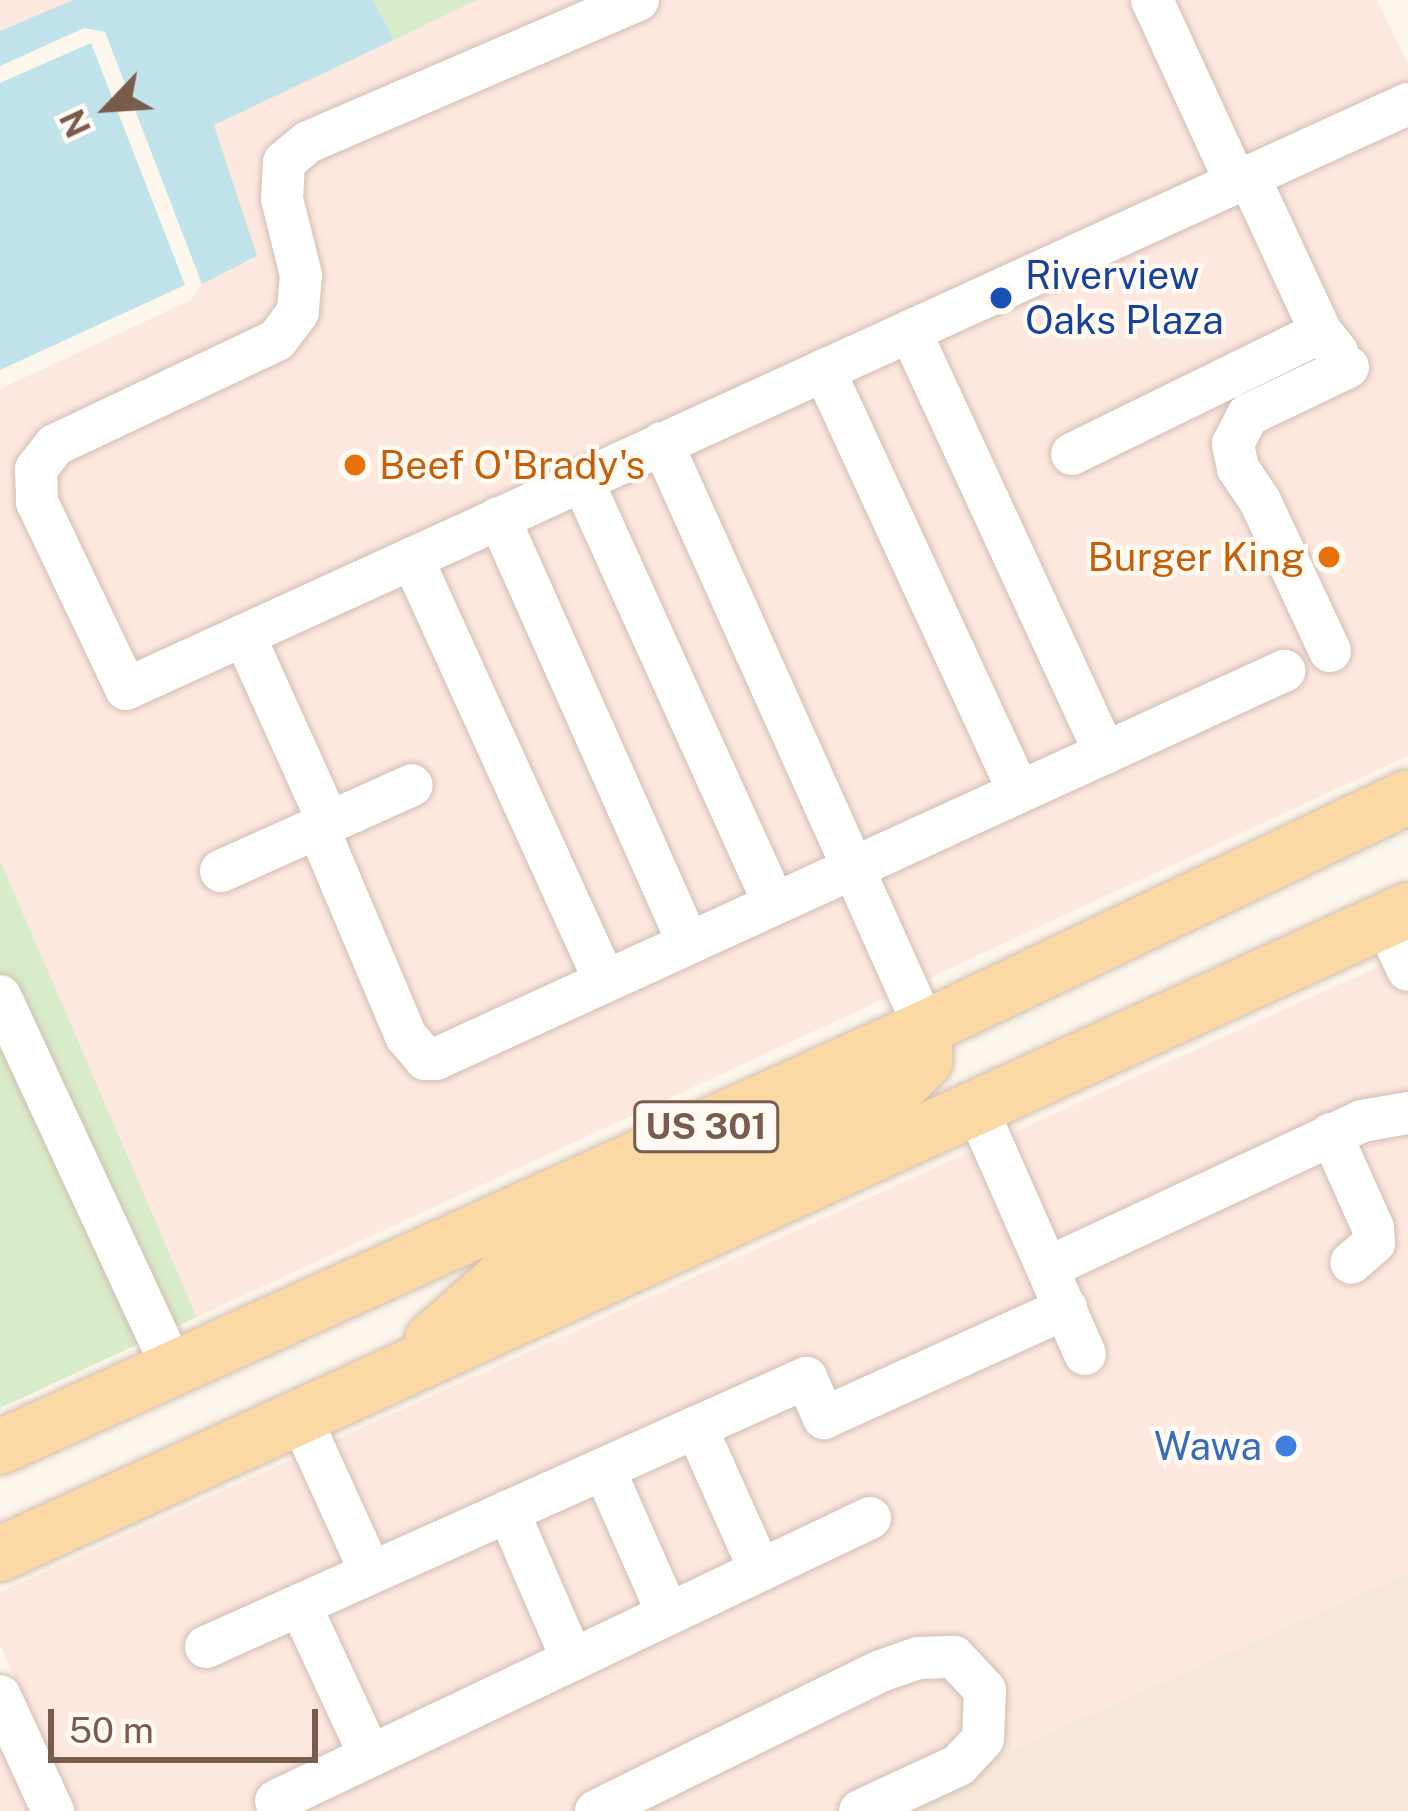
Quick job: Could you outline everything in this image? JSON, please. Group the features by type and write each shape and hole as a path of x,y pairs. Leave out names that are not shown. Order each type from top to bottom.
{"main road":[{"name":"US 301","path":"0,1447 925,1028 1408,797"},
{"name":"US 301","path":"0,1554 1396,915"},
{"path":"406,1369 442,1328 504,1276 897,1089 925,1060 925,1028"}],"street":[{"path":"638,0 308,142 284,162 282,199 301,275 298,312 277,340 55,445 36,469 37,502 126,689 1408,104"},
{"path":"1152,0 1321,332 1350,368 1248,415 1232,444 1238,468 1261,501 1330,651"},
{"path":"910,331 1105,753"},
{"path":"1072,454 1321,332"},
{"path":"824,370 1019,791"},
{"path":"662,443 925,1028"},
{"path":"582,480 774,903"},
{"path":"499,518 688,941"},
{"path":"412,558 604,980"},
{"path":"244,635 406,1036 425,1059 436,1059 1284,671"},
{"path":"221,871 412,785"},
{"path":"1396,915 1408,970"},
{"path":"0,996 173,1369"},
{"path":"976,1107 1085,1354"},
{"path":"1049,1267 1331,1134 1362,1121 1408,1113"},
{"path":"1331,1134 1373,1228 1374,1243 1352,1263"},
{"path":"206,1647 806,1378 824,1418 1066,1308"},
{"path":"300,1417 371,1573"},
{"path":"696,1427 760,1570"},
{"path":"604,1469 668,1614"},
{"path":"508,1511 572,1659"},
{"path":"276,1801 870,1518"},
{"path":"300,1605 370,1756"},
{"path":"596,1811 878,1672 918,1658 954,1657 986,1690 983,1739 959,1765 860,1811"},
{"path":"0,1696 52,1811"}],"shaded area":[{"path":"0,0 73,0 0,31"},
{"path":"477,0 1377,0 1408,64 1408,756 197,1317 0,860 0,389 191,300 202,284 256,257 214,125"},
{"path":"1408,953 1408,1573 874,1811 76,1811 0,1645 0,1592"},
{"path":"1408,1573 1408,1811 874,1811"},
{"path":"0,1746 30,1811 0,1811"}],"green space":[{"path":"373,0 477,0 394,40"},
{"path":"0,860 197,1317 0,1408"}],"water":[{"path":"73,0 373,0 394,40 214,125 257,256 202,284 105,32 84,28 0,66 0,31"},
{"path":"91,43 185,285 0,370 0,83"}],"place":[{"name":"Riverview Oaks Plaza","path":"1001,298"},
{"name":"Beef O'Brady's","path":"355,465"},
{"name":"Burger King","path":"1329,557"},
{"name":"Wawa","path":"1286,1446"}]}
